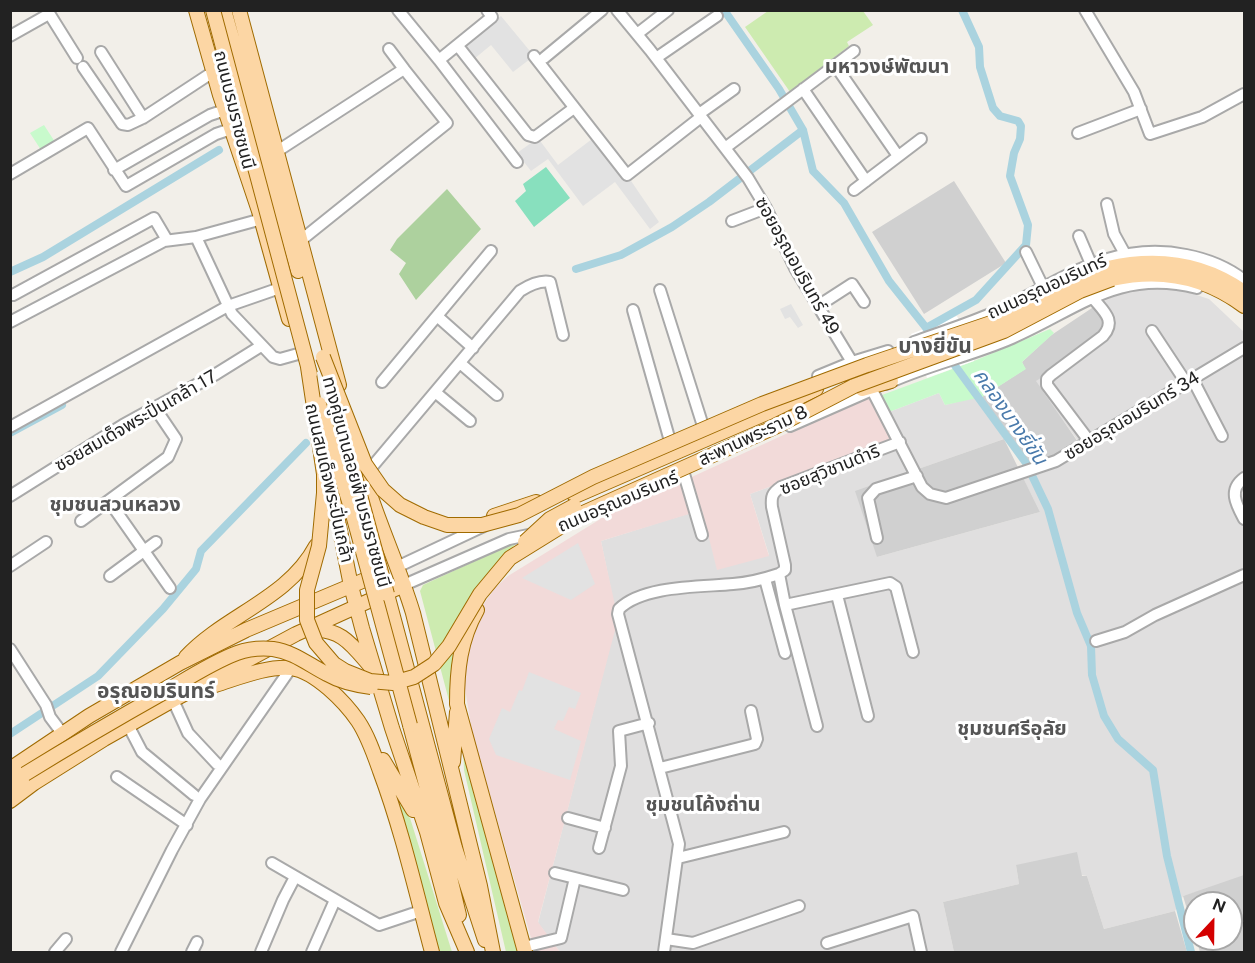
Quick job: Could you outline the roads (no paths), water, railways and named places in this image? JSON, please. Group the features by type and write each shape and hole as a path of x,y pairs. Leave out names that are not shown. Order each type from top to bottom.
{"main road":[{"name":"ถนนสมเด็จพระปิ่นเกล้า","path":"196,10 213,72 260,215 322,443 356,608 427,832 446,903 467,952"},
{"name":"ถนนบรมราชชนนี","path":"207,10 231,92 260,215"},
{"name":"ทางคู่ขนานลอยฟ้าบรมราชชนนี","path":"213,10 308,367 469,896 492,952"},
{"name":"ทางคู่ขนานลอยฟ้าบรมราชชนนี","path":"224,10 323,357 415,724 467,952"},
{"name":"ถนนบรมราชชนนี","path":"229,10 260,117 280,168"},
{"name":"ถนนสมเด็จพระปิ่นเกล้า","path":"238,10 364,477 404,585 480,886 492,952"},
{"name":"สะพานพระราม 8","path":"323,357 370,474 383,490 400,505 423,517 447,525 482,525 519,515 593,477 762,404 994,322 1108,268 1143,262 1173,263 1208,272 1245,292"},
{"name":"สะพานพระราม 8","path":"308,367 324,474 324,494 319,546 306,600 307,620 316,643 334,664 369,681 393,683 414,677 434,664 449,646 480,594 510,558 581,514 777,426 854,386 1004,331 1080,291 1112,279 1158,273 1189,278 1219,289 1245,306"},
{"path":"510,558 550,519 573,506 771,416 889,351"},
{"path":"519,515 544,509 771,416 891,381"},
{"path":"322,443 334,454 342,454 351,450 353,435"},
{"path":"180,663 199,643 280,589 302,568 316,546 333,491"},
{"path":"369,491 408,515 449,524 477,521 536,502"},
{"path":"452,776 458,670 461,648 470,623 499,576 521,556 570,526"},
{"name":"ถนนอรุณอมรินทร์","path":"10,769 62,733 180,663 246,630 397,567"},
{"name":"ถนนอรุณอมรินทร์","path":"10,801 34,783 173,700 296,634 404,585"},
{"path":"296,634 319,630 338,634 357,650 375,671"},
{"path":"10,786 25,774 105,725 188,678 246,651 266,649 285,652 333,677 355,685 376,687 393,683"},
{"path":"187,693 267,670 291,668 314,678 341,700 359,722 369,741 389,794 432,952"},
{"path":"457,704 525,950"},
{"path":"369,741 427,832"}],"street":[{"path":"398,10 517,162"},
{"path":"438,60 492,17 487,10"},
{"path":"602,10 539,57 574,108 627,175 734,89"},
{"name":"ซอยอรุณอมรินทร์ 49","path":"617,10 745,174 766,208 782,245 852,362"},
{"path":"637,34 668,10"},
{"path":"1085,10 1134,92 1150,134 1202,117 1245,94"},
{"path":"10,36 48,12 122,124 128,125 143,118 213,72"},
{"path":"656,58 717,16"},
{"path":"458,46 528,135 535,137 574,108"},
{"path":"300,241 447,123 389,49"},
{"path":"725,148 854,51"},
{"path":"100,52 143,118"},
{"path":"835,65 898,156"},
{"path":"276,152 404,69"},
{"path":"803,89 866,181"},
{"path":"1078,133 1141,109"},
{"path":"114,170 210,115 225,110"},
{"path":"10,174 88,128 126,186 216,134 231,129"},
{"path":"854,190 921,139"},
{"path":"1107,204 1114,234 1125,254"},
{"path":"732,221 766,208"},
{"path":"10,322 168,240 196,237 260,215"},
{"path":"12,295 154,218 168,240"},
{"path":"1079,236 1090,264"},
{"path":"196,237 232,314 273,357 280,359 298,354"},
{"path":"382,382 491,251"},
{"name":"ถนนอรุณอมรินทร์","path":"397,567 594,474 703,426 852,362 987,315 1090,264 1125,254 1158,251 1198,258 1226,268 1245,280"},
{"path":"1026,252 1043,287"},
{"path":"364,477 520,291 546,280 550,282 563,334"},
{"name":"ถนนอรุณอมรินทร์","path":"404,585 508,539 570,526 891,381 1011,339 1106,291 1159,282 1186,285 1216,295 1245,314"},
{"path":"818,306 852,284 864,302"},
{"path":"10,427 228,306 280,288"},
{"path":"660,290 703,426"},
{"path":"1090,442 1047,385 1047,379 1109,329 1111,324 1109,318 1092,297"},
{"path":"633,310 670,441"},
{"path":"437,316 473,348"},
{"path":"1152,331 1190,382 1222,436"},
{"name":"ซอยสมเด็จพระปิ่นเกล้า 17","path":"10,496 123,425 216,374 261,346"},
{"name":"ซอยอรุณอมรินทร์ 34","path":"916,476 926,492 946,498 1056,461 1245,348"},
{"path":"460,363 497,395"},
{"path":"872,390 916,476 876,489 868,498 876,538"},
{"path":"435,392 470,421"},
{"path":"81,520 168,457 176,439 155,408"},
{"name":"ซอยสุวิชานดำริ","path":"779,574 785,570 785,565 772,507 773,493 782,487 900,442"},
{"path":"684,474 702,535"},
{"path":"1245,478 1237,485 1234,498 1245,519"},
{"path":"109,501 170,588"},
{"path":"536,502 532,511 533,519 540,528 549,531"},
{"path":"10,566 46,542"},
{"path":"110,576 156,542"},
{"path":"663,952 679,844 649,723 618,614 620,609 636,599 676,588 735,584 779,574 817,726"},
{"path":"1096,641 1125,632 1155,615 1245,575"},
{"path":"765,579 785,653"},
{"path":"785,604 890,583 896,587 913,652"},
{"path":"837,595 868,716"},
{"path":"10,649 62,733"},
{"path":"121,952 200,799 291,668"},
{"path":"173,700 188,733 217,764"},
{"path":"660,768 755,744 757,739 751,711"},
{"path":"599,848 621,766 619,731 649,723"},
{"path":"128,725 142,752 194,795"},
{"path":"117,777 187,825"},
{"path":"568,818 604,828"},
{"path":"678,858 784,832"},
{"path":"272,863 379,925 421,911"},
{"path":"555,873 623,890"},
{"path":"261,952 295,877"},
{"path":"525,950 561,938 575,878"},
{"path":"312,952 335,900"},
{"path":"666,939 693,943 799,906"},
{"path":"823,949 913,916 921,952"},
{"path":"55,952 66,939"}],"waterway":[{"name":"คลองบางยี่ขัน","path":"724,10 779,89 803,130 813,171 844,203 889,281 935,339"},
{"path":"926,328 976,300 1026,245 1028,225 1010,176 1014,153 1020,139 1021,126 1018,121 1000,116 993,108 980,67 979,47 962,10"},
{"path":"576,269 621,255 672,227 709,202 803,130"},
{"path":"10,272 43,257 219,150"},
{"name":"คลองบางยี่ขัน","path":"948,356 1026,463 1048,509 1077,613 1091,646 1092,675 1104,716 1118,739 1153,770 1167,856 1191,952"},
{"path":"10,433 62,405"},
{"path":"10,734 98,676 163,609 196,569 201,551 306,443"}],"district":[{"name":"มหาวงษ์พัฒนา","path":"887,67"},
{"name":"บางยี่ขัน","path":"935,347"},
{"name":"ชุมชนสวนหลวง","path":"115,505"},
{"name":"อรุณอมรินทร์","path":"156,692"},
{"name":"ชุมชนศรีอุลัย","path":"1012,729"},
{"name":"ชุมชนโค้งถ่าน","path":"703,805"}]}
